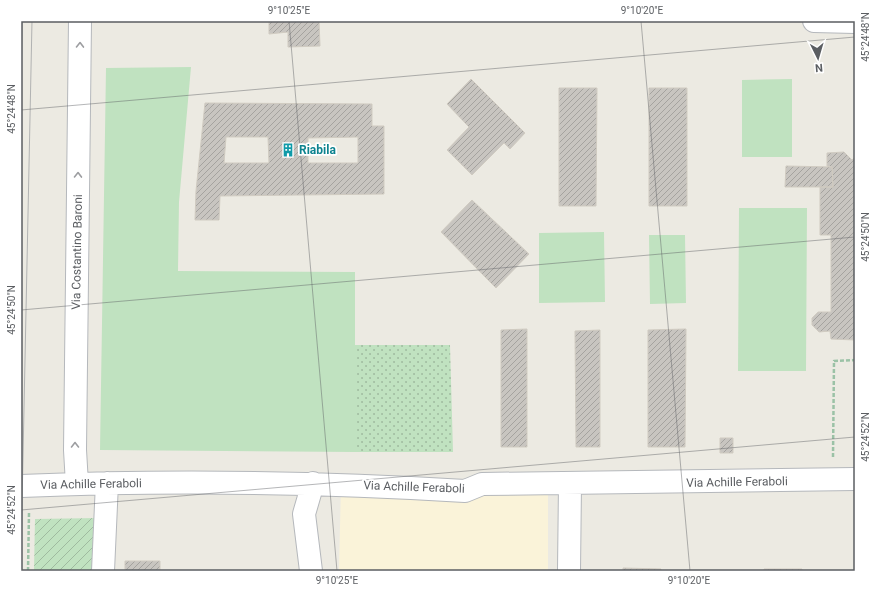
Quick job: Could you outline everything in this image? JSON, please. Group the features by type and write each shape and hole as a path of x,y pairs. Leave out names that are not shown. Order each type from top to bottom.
{"street":[{"name":"Via Costantino Baroni","path":"77,484 75,450 80,21"},
{"path":"814,21 855,22"},
{"name":"Via Achille Feraboli","path":"21,486 107,483 313,483 465,491 482,484 855,479"},
{"path":"103,571 104,514 107,483"},
{"path":"311,571 304,514 313,483"},
{"path":"569,571 570,484"}],"path":[{"path":"833,457 834,361 855,360"},
{"path":"28,571 29,513"}],"shaded area":[{"path":"341,484 548,484 548,571 339,571"}],"green space":[{"path":"191,67 179,202 178,271 355,272 355,452 100,450 106,68"},
{"path":"792,79 792,157 742,157 742,80"},
{"path":"739,208 807,208 806,371 738,371"},
{"path":"604,232 605,302 539,303 539,233"},
{"path":"649,235 685,235 686,303 650,304"},
{"path":"355,345 450,345 453,452 355,452"},
{"path":"98,518 97,571 34,571 35,519"}],"building":[{"path":"269,21 319,21 320,46 288,47 288,32 269,34"},
{"path":"471,79 525,133 510,149 504,143 472,175 447,150 469,127 447,104"},
{"path":"559,88 597,88 596,206 559,206"},
{"path":"649,88 687,88 687,206 649,206"},
{"name":"Riabila","path":"205,103 372,104 372,126 384,126 384,194 220,196 219,220 195,220 196,191","holes":["226,137 268,137 269,163 224,163","358,137 358,163 308,163 308,138"]},
{"path":"844,152 852,160 855,157 855,340 831,339 830,331 819,332 812,325 812,318 818,312 831,312 831,235 820,235 820,187 833,187 832,167 827,166 827,153"},
{"path":"786,166 832,167 833,187 785,187"},
{"path":"472,200 529,254 496,288 441,232"},
{"path":"527,329 527,447 501,447 501,330"},
{"path":"686,329 685,447 648,447 648,330"},
{"path":"600,330 600,447 576,447 575,331"},
{"path":"720,438 733,438 733,453 720,453"},
{"path":"125,561 160,561 160,571 125,571"},
{"path":"623,568 661,569 661,571 623,571"},
{"path":"764,569 802,569 802,571 764,571"}],"tram line":[{"path":"21,94 22,21"},
{"path":"21,554 32,21"}],"place":[{"name":"Riabila","path":"288,150"}]}
